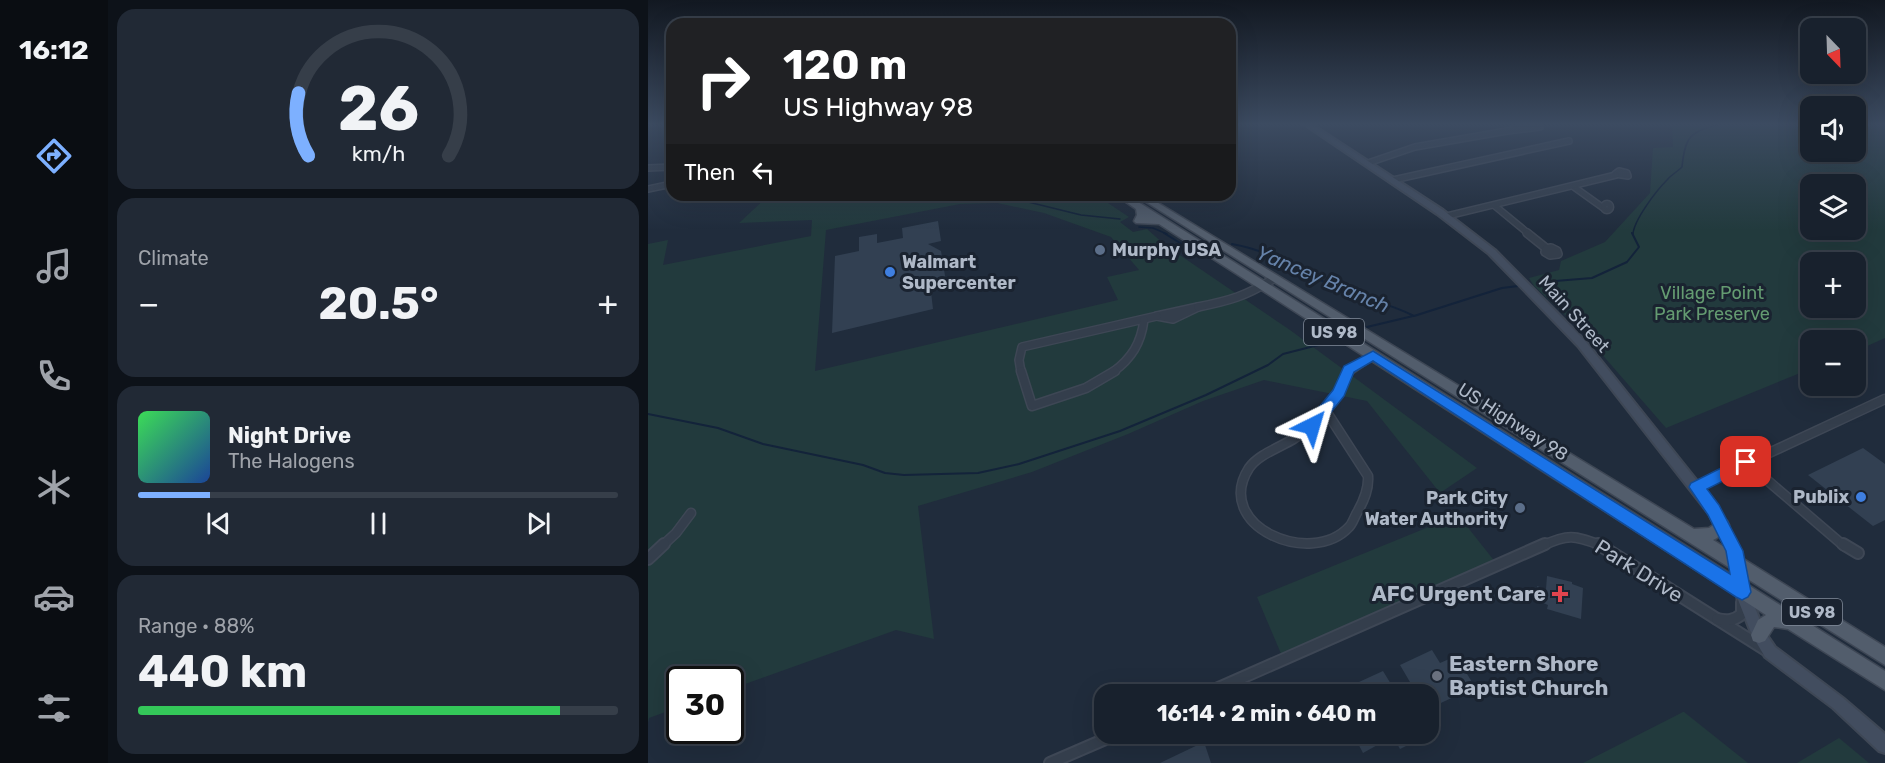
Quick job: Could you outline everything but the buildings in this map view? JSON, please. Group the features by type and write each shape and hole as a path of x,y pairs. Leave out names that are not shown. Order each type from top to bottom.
{"main road":[{"name":"Main Street","path":"1363,160 1450,219 1507,265 1582,344 1696,487 1722,525 1739,566 1742,592 1759,635 1770,652"},
{"name":"US Highway 98","path":"1139,201 1162,221 1373,355 1406,368 1692,535 1885,657"},
{"name":"US Highway 98","path":"1139,201 1273,279 1742,592 1885,681"},
{"path":"1692,535 1705,536 1722,525"},
{"path":"1759,635 1764,624 1773,619 1795,623"},
{"path":"1770,652 1838,703 1885,745"}],"street":[{"path":"1368,163 1375,160"},
{"path":"1393,180 1485,160"},
{"path":"648,168 666,167"},
{"path":"1450,219 1616,175"},
{"path":"648,189 666,185"},
{"path":"1574,187 1602,207"},
{"path":"1495,206 1547,249"},
{"path":"1144,320 1140,344 1133,357 1123,366 1078,389 1032,406 1025,392 1019,360 1019,353 1023,347 1157,316 1231,301 1273,279"},
{"path":"1326,411 1368,476 1370,483 1361,510 1355,522 1344,532 1321,542 1295,543 1270,537 1256,527 1247,513 1242,498 1242,484 1253,465 1302,434 1326,411 1339,393 1349,370 1373,355"},
{"path":"1696,487 1885,399"},
{"path":"1746,462 1846,547 1858,553"},
{"path":"648,559 676,533 692,513"},
{"name":"Park Drive","path":"1228,684 1546,543 1567,536 1584,538 1604,546 1714,619 1770,652"},
{"path":"1714,619 1728,621 1738,619 1742,614 1742,592"},
{"path":"1050,763 1094,744"}],"green space":[{"name":"Village Point Park Preserve","path":"1652,160 1866,162 1866,160 1885,160 1885,338 1866,347 1866,330 1800,330 1800,373 1666,428 1579,328 1534,286 1529,278 1559,270 1561,261 1605,242 1650,193"},
{"path":"763,201 1105,201 1129,217 1120,222 1133,232 1147,229 1165,245 1290,330 1477,468 1440,493 1367,401 1264,380 1203,401 1032,472 918,506 934,639 896,630 744,684 744,666 666,666 666,712 649,718 648,723 648,244 668,240 663,265 811,236 812,220 739,223","holes":["997,203 1044,213 1111,237 1139,270 1107,277 1118,300 815,371 826,230 960,204"]},
{"path":"1458,515 1496,563 1282,656 1257,597"},
{"path":"1683,712 1748,763 1583,763"},
{"path":"1839,738 1869,763 1797,763"}],"waterway":[{"name":"Yancey Branch","path":"1633,234 1641,214 1669,178 1682,167 1683,160"},
{"name":"Yancey Branch","path":"1024,201 1081,215 1120,219"},
{"name":"Yancey Branch","path":"1139,227 1153,228 1167,234"},
{"name":"Yancey Branch","path":"1164,233 1188,248"},
{"name":"Yancey Branch","path":"1543,282 1592,278 1627,262 1639,247 1632,233"},
{"name":"Yancey Branch","path":"1232,244 1260,251 1335,287 1414,316 1502,288 1518,286"},
{"path":"1367,327 1413,316"},
{"path":"648,414 718,428 763,444 863,465 885,473 904,475 978,473 1019,464 1120,431 1206,395 1268,365 1283,354 1330,342"}],"place":[{"name":"Murphy USA","path":"1100,250"},
{"name":"Walmart Supercenter","path":"890,272"},
{"name":"Publix","path":"1861,497"},
{"name":"Park City Water Authority","path":"1520,508"},
{"name":"AFC Urgent Care","path":"1560,594"},
{"name":"Eastern Shore Baptist Church","path":"1437,676"}],"route":[{"path":"1312,426 1339,393 1349,370 1373,355 1742,592 1739,566 1728,536 1696,487 1746,462"}]}
